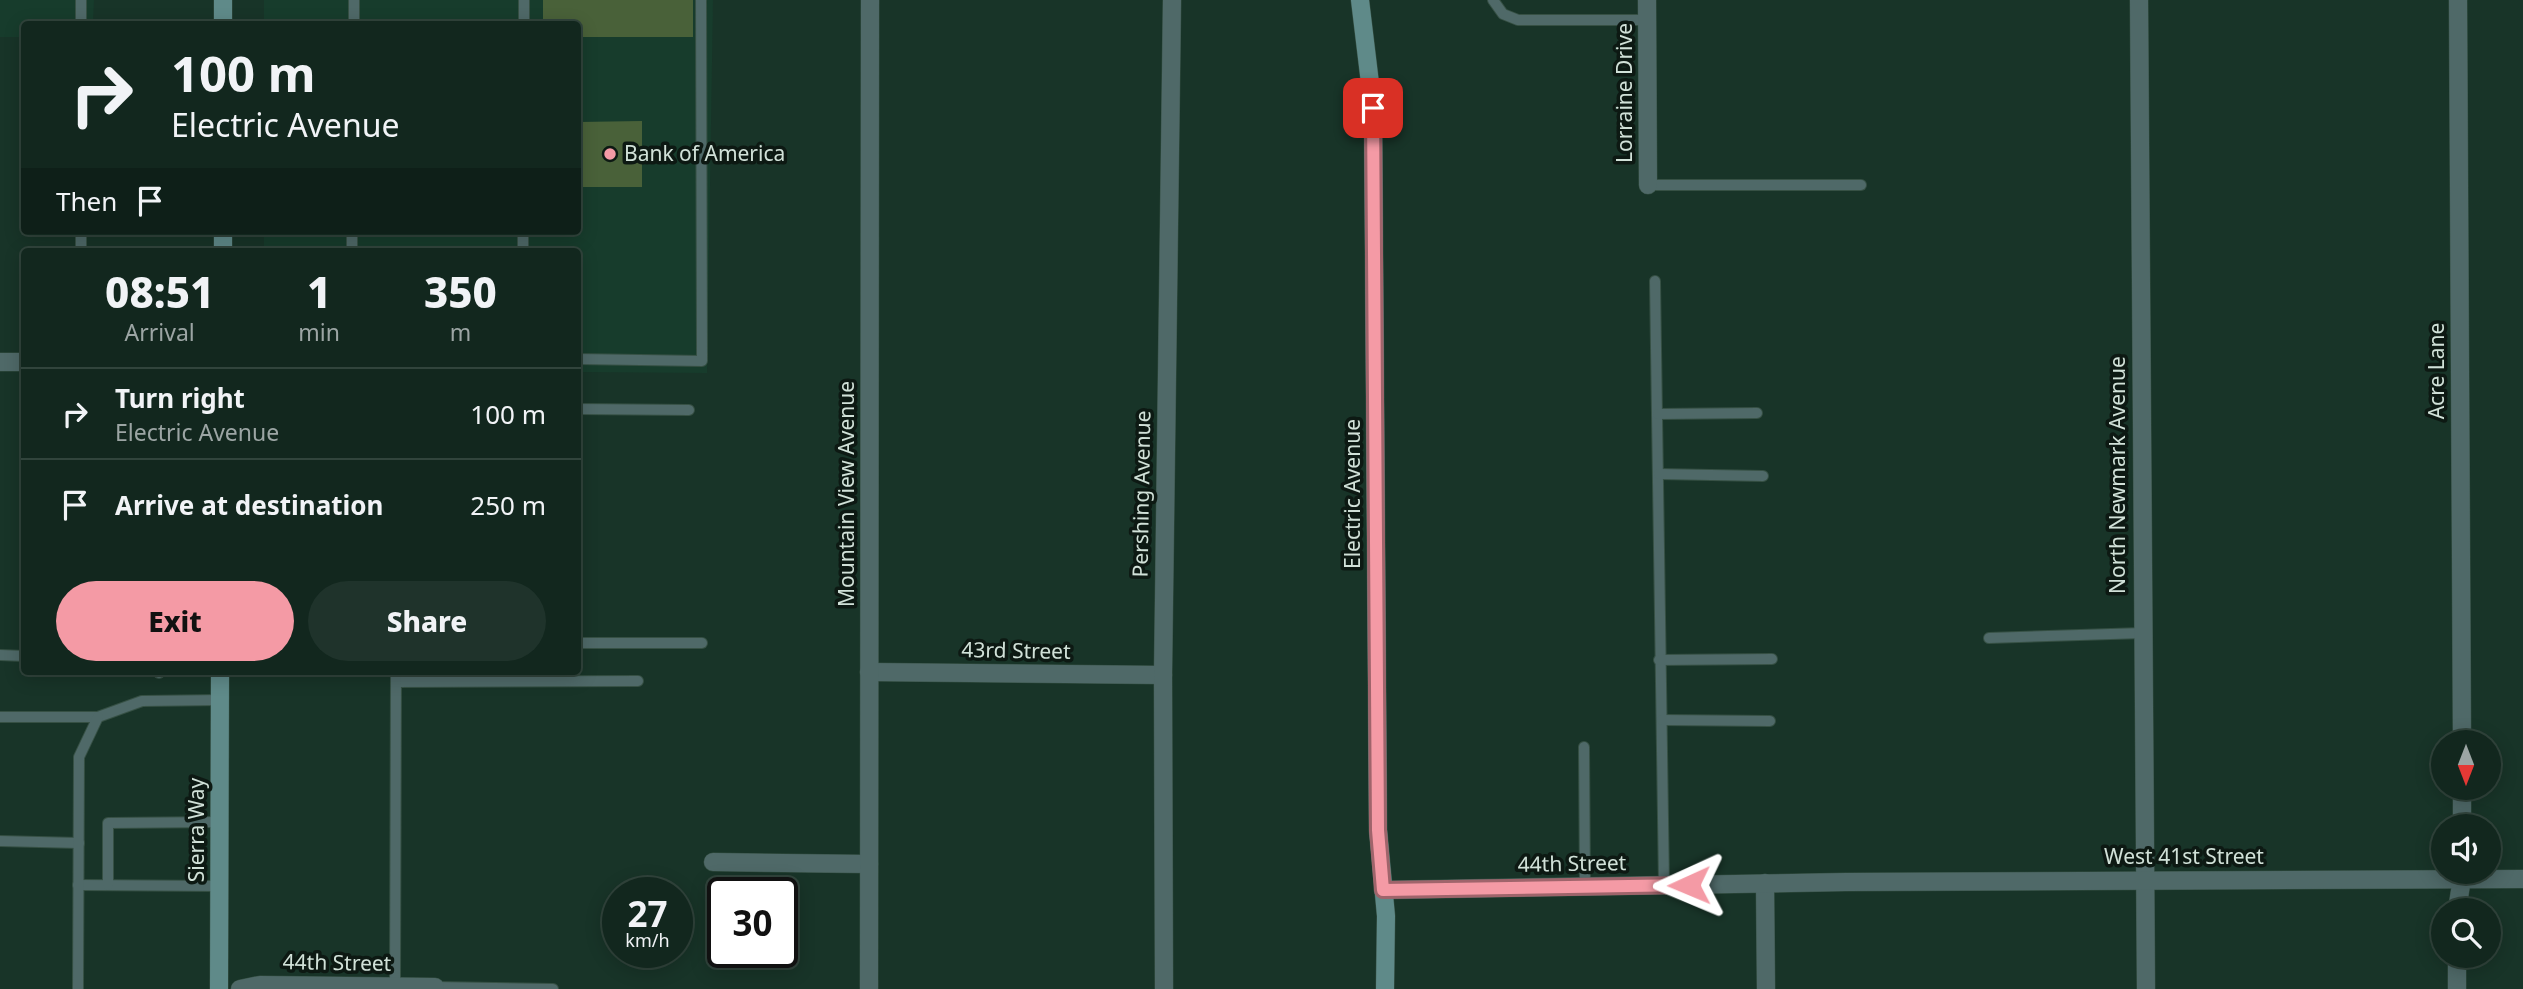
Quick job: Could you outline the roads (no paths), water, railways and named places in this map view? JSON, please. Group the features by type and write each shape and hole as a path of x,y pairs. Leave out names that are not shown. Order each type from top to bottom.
{"main road":[{"path":"223,0 223,21"},
{"name":"Electric Avenue","path":"1360,0 1373,108 1378,830 1386,916 1385,989"},
{"name":"Sierra Way","path":"219,989 220,675"}],"street":[{"name":"Mountain View Avenue","path":"869,989 870,0"},
{"name":"Pershing Avenue","path":"1164,989 1163,675 1172,0"},
{"name":"Lorraine Drive","path":"1647,0 1648,185"},
{"name":"North Newmark Avenue","path":"2139,0 2146,989"},
{"name":"Acre Lane","path":"2458,0 2462,730"},
{"path":"0,362 21,362"},
{"name":"43rd Street","path":"869,672 1163,675"},
{"path":"713,862 869,864"},
{"name":"West 41st Street","path":"1846,882 2431,876"},
{"name":"West 41st Street","path":"2501,878 2523,879"},
{"name":"44th Street","path":"1383,890 1846,882"},
{"path":"1765,883 1766,989"},
{"path":"2457,968 2457,989"},
{"name":"44th Street","path":"240,989 260,985 435,987"}],"lane":[{"path":"81,0 81,21"},
{"path":"354,0 354,21"},
{"path":"524,0 524,21"},
{"path":"581,359 702,361 701,0"},
{"path":"1493,0 1503,14 1518,20 1647,20"},
{"path":"1648,185 1861,185"},
{"path":"1655,281 1664,885"},
{"path":"581,409 689,410"},
{"path":"1658,414 1757,413"},
{"path":"1659,474 1763,475"},
{"path":"1989,638 2143,633"},
{"path":"581,643 702,643"},
{"path":"0,655 21,656"},
{"path":"1659,660 1772,659"},
{"path":"395,985 396,677 638,681"},
{"path":"0,716 99,717 142,701 220,700"},
{"path":"78,989 79,757 99,717"},
{"path":"1662,720 1770,721"},
{"path":"1584,747 1585,886"},
{"path":"108,886 108,824 219,822"},
{"path":"0,841 79,843"},
{"path":"78,885 219,887"},
{"path":"435,987 553,989"}],"place":[{"name":"Bank of America","path":"610,154"}]}
